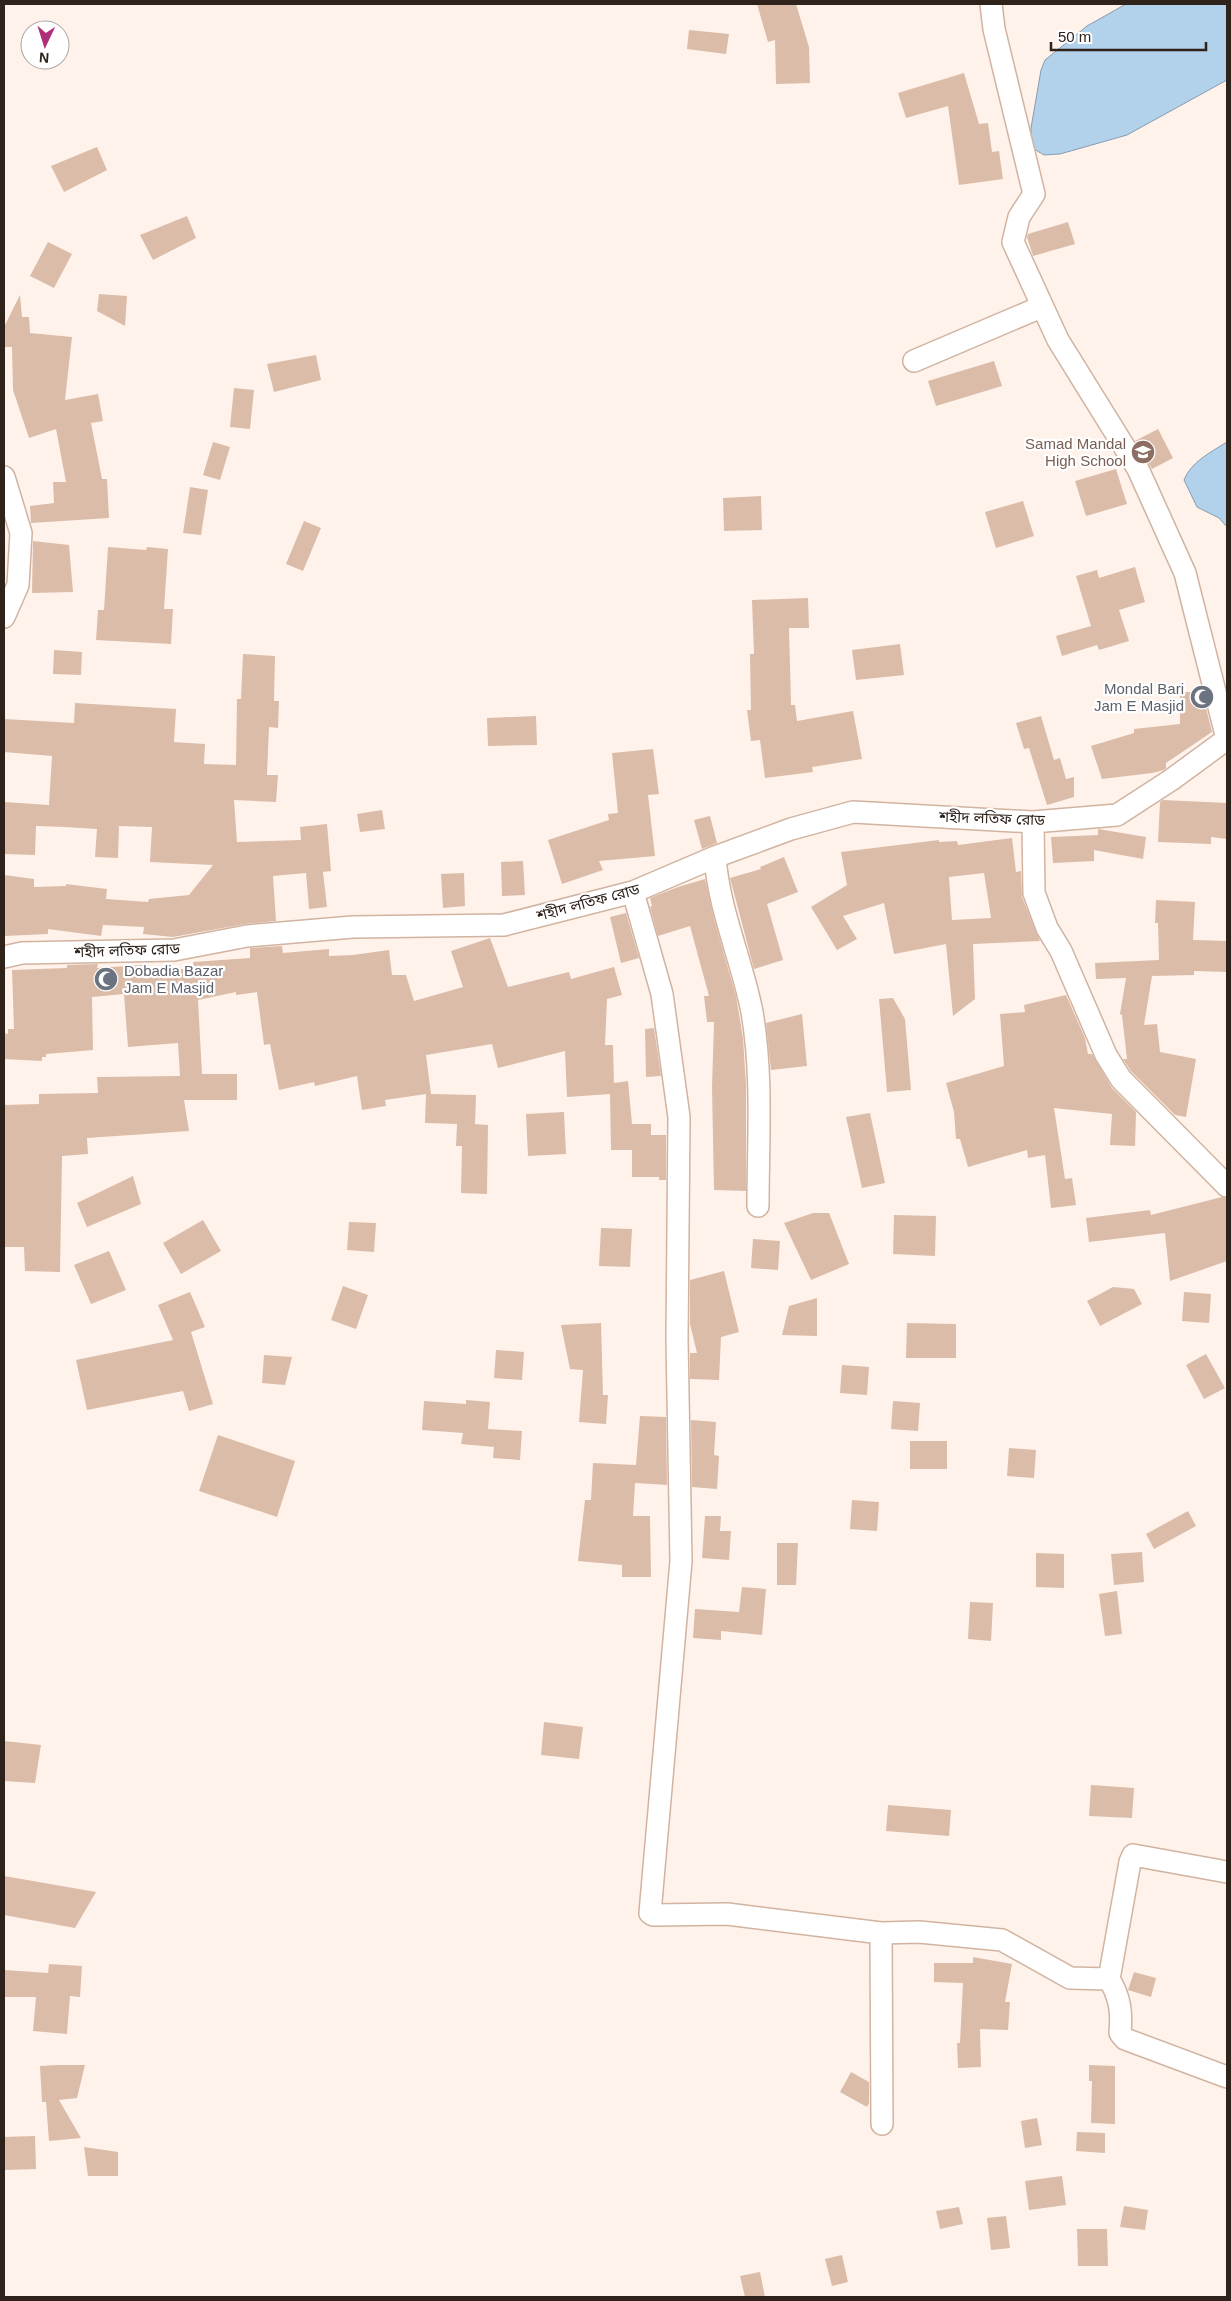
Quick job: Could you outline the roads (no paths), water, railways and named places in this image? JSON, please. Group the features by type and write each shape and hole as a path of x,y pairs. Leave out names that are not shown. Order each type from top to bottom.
{"street":[{"path":"991,4 994,29 1034,194 1019,217 1013,242 1058,340 1138,469 1185,573 1227,739"},
{"path":"914,361 1042,307"},
{"path":"4,477 21,533 18,585 4,617"},
{"name":"শহীদ লতিফ রোড","path":"4,957 22,953 174,950 247,936 353,927 504,925 632,892 714,857 791,828 853,812 1033,822 1117,815 1171,780 1227,739"},
{"path":"1033,822 1034,893 1047,928 1061,952 1106,1055 1121,1079 1227,1186"},
{"path":"714,857 717,884 752,1012 759,1079 758,1206"},
{"path":"632,892 662,994 679,1117 677,1339 681,1561 650,1913 653,1915 727,1914 881,1933 919,1932 1002,1940 1070,1978 1109,1979"},
{"path":"1227,1872 1133,1855 1130,1862 1109,1979 1117,1993 1122,2014 1120,2033 1124,2039 1227,2077"},
{"path":"881,1933 882,2124"}],"water":[{"path":"1126,4 1227,4 1227,80 1127,135 1060,154 1044,155 1034,149 1031,142 1031,128 1041,70 1045,60 1087,26"},
{"path":"1227,442 1227,527 1219,518 1197,507 1184,480 1196,463"}],"place":[{"name":"Samad Mandal High School","path":"1143,452"},
{"name":"Mondal Bari Jam E Masjid","path":"1202,697"},
{"name":"Dobadia Bazar Jam E Masjid","path":"106,979"}]}
